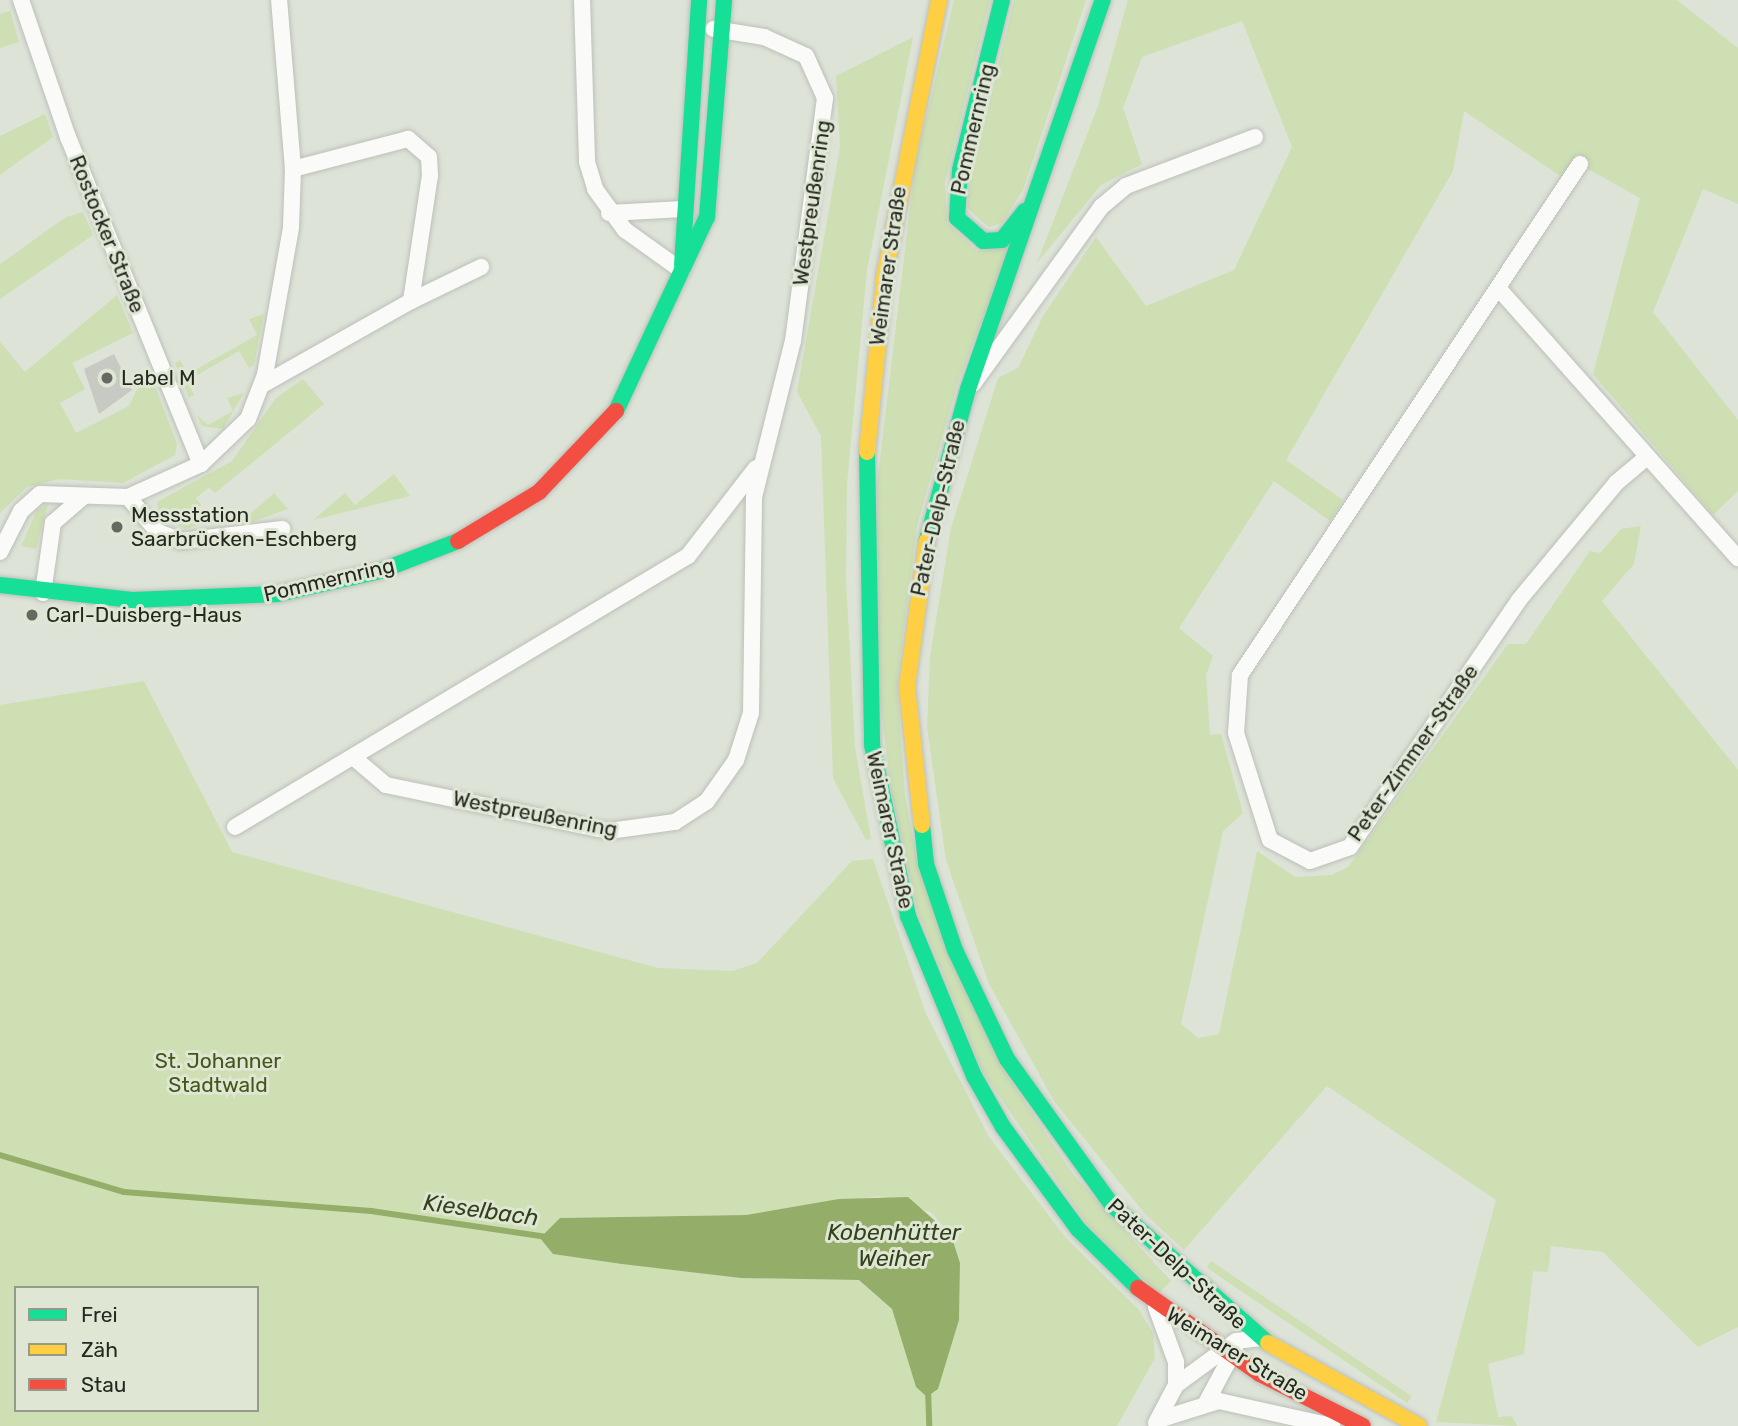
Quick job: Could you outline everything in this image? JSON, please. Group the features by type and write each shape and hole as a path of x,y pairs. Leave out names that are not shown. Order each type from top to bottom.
{"street":[{"name":"Rostocker Straße","path":"21,0 68,137 201,464"},
{"path":"0,552 28,501 40,494 128,497 201,464 237,435 262,385 281,300 293,169 279,0"},
{"path":"582,0 587,162 609,213 642,245 682,271"},
{"name":"Pommernring","path":"682,271 683,209 699,0"},
{"name":"Pommernring","path":"0,584 43,593 144,601 241,599 350,580 449,546 539,492 591,444 649,357 711,195 724,0"},
{"name":"Weimarer Straße","path":"937,0 885,273 864,484 867,685 880,798 922,959 974,1076 1055,1200 1154,1305 1228,1354 1363,1426"},
{"name":"Pommernring","path":"1002,0 960,170 957,218 983,241 1002,240 1043,182"},
{"name":"Pater-Delp-Straße","path":"1103,0 1043,182 968,390 924,550 907,686 926,864 972,992 1038,1110 1123,1218 1259,1338 1304,1368 1419,1426"},
{"name":"Westpreußenring","path":"353,757 386,785 609,831 656,828 707,801 736,760 751,713 751,550 760,463 793,341 825,98 806,56 764,37 723,29 698,28"},
{"name":"Pater-Delp-Straße","path":"968,390 1109,200 1126,186 1255,137"},
{"path":"293,169 408,139 419,143 430,176 411,301"},
{"name":"Peter-Zimmer-Straße","path":"1580,164 1240,675 1236,733 1269,840 1310,861 1350,847 1518,600 1616,483 1646,458"},
{"path":"609,213 683,209"},
{"path":"262,385 411,301 481,267"},
{"path":"1499,289 1519,305 1646,458 1738,558"},
{"name":"Westpreußenring","path":"235,827 688,556 760,463"},
{"path":"43,593 53,523 85,496"},
{"path":"128,497 158,532 181,541 282,528"},
{"path":"1154,1305 1174,1345 1176,1385 1156,1423"},
{"path":"1206,1403 1236,1341 1231,1316"},
{"path":"1236,1341 1259,1338"},
{"path":"1176,1385 1228,1354"},
{"path":"1156,1423 1206,1403 1241,1403 1332,1426"}],"green space":[{"path":"954,0 990,0 945,183 947,223 977,251 1010,248 958,382 917,526 897,685 905,795 918,866 999,1063 1073,1174 1171,1281 1158,1294 1086,1223 982,1071 918,912 892,796 878,685 877,485 915,165"},
{"path":"1014,0 1086,0 1023,190 1002,223 989,227 968,209 968,192"},
{"path":"1128,0 1677,0 1738,48 1738,204 1703,189 1653,312 1738,420 1738,491 1713,515 1593,374 1640,198 1574,161 1562,177 1464,111 1453,171 1286,460 1343,500 1330,521 1274,481 1179,628 1213,656 1206,675 1210,735 1221,734 1243,813 1223,831 1181,1024 1198,1038 1219,1034 1257,851 1295,877 1332,875 1348,867 1508,644 1526,644 1590,551 1600,553 1621,529 1641,526 1634,564 1602,601 1738,770 1738,1327 1698,1347 1603,1252 1551,1246 1548,1272 1533,1271 1524,1354 1488,1364 1498,1417 1512,1416 1517,1426 1436,1422 1496,1200 1327,1086 1184,1250 1145,1214 1054,1101 989,984 946,860 927,727 930,657 951,528 998,378 1018,368 1043,316 1096,237 1146,306 1234,270 1292,147 1242,21 1142,57 1123,108 1142,164 1101,185 1037,263 1098,106"},
{"path":"10,11 19,42 0,48 0,14"},
{"path":"913,37 867,270 847,483 846,578 855,747 871,839 866,840 833,778 821,436 797,392 840,147 836,76"},
{"path":"45,114 53,137 0,175 0,136"},
{"path":"83,212 93,235 0,299 0,264 66,217"},
{"path":"117,295 133,333 72,363 85,389 60,403 76,433 129,406 137,389 153,381 177,444 175,455 123,483 59,479 27,487 0,513 0,342 25,372"},
{"path":"264,314 254,365 249,368 239,351 187,381 194,395 189,398 175,363 180,360 188,374 257,335 249,319"},
{"path":"303,379 324,404 215,493 209,487 196,498 201,505 194,511 205,523 185,529 159,517 157,502 232,461 276,398"},
{"path":"244,393 223,429 202,426 197,415 208,425 233,411 227,398"},
{"path":"394,474 410,496 313,520 345,493 355,505"},
{"path":"274,493 288,509 233,529"},
{"path":"48,504 36,549 21,546 37,510"},
{"name":"St. Johanner Stadtwald","path":"144,681 232,852 658,968 732,971 757,963 852,861 873,859 926,1014 989,1137 1066,1238 1139,1310 1153,1333 1155,1358 1117,1426 0,1426 0,705","holes":["879,1196 931,1212 951,1235 960,1263 959,1320 938,1389 928,1397 916,1387 892,1309 859,1280 741,1278 553,1254 560,1218 746,1215"]},
{"path":"1211,1261 1412,1396 1407,1403 1207,1268"}],"water":[{"name":"Kobenhütter Weiher","path":"908,1197 951,1235 960,1263 959,1320 938,1389 927,1397 916,1387 892,1309 859,1280 741,1278 622,1264 553,1254 540,1238 560,1218 746,1215 839,1199"}],"building":[{"name":"Label M","path":"114,354 132,390 99,414 84,369"}],"waterway":[{"name":"Kieselbach","path":"0,1155 124,1192 371,1211 547,1237"},
{"path":"928,1389 929,1426"}],"traffic: fast":[{"path":"682,265 699,0"},
{"path":"616,411 707,217 724,0"},
{"path":"1002,0 960,170 957,218 983,241 1002,240 1025,211"},
{"path":"927,540 968,389 1103,0"},
{"path":"867,452 872,745 908,916 974,1076 1003,1127 1078,1229 1138,1288"},
{"path":"0,585 132,600 278,594 380,571 458,541"},
{"path":"922,825 926,864 955,950 1007,1059 1112,1205 1268,1343"}],"traffic: slow":[{"path":"867,452 885,273 939,0"},
{"path":"922,825 907,686 927,540"},
{"path":"1268,1343 1419,1426"}],"traffic: jam":[{"path":"458,541 539,492 616,411"},
{"path":"1138,1288 1260,1374 1363,1426"}],"place":[{"name":"Label M","path":"107,378"},
{"name":"Messstation Saarbrücken-Eschberg","path":"117,527"},
{"name":"Carl-Duisberg-Haus","path":"32,615"}]}
